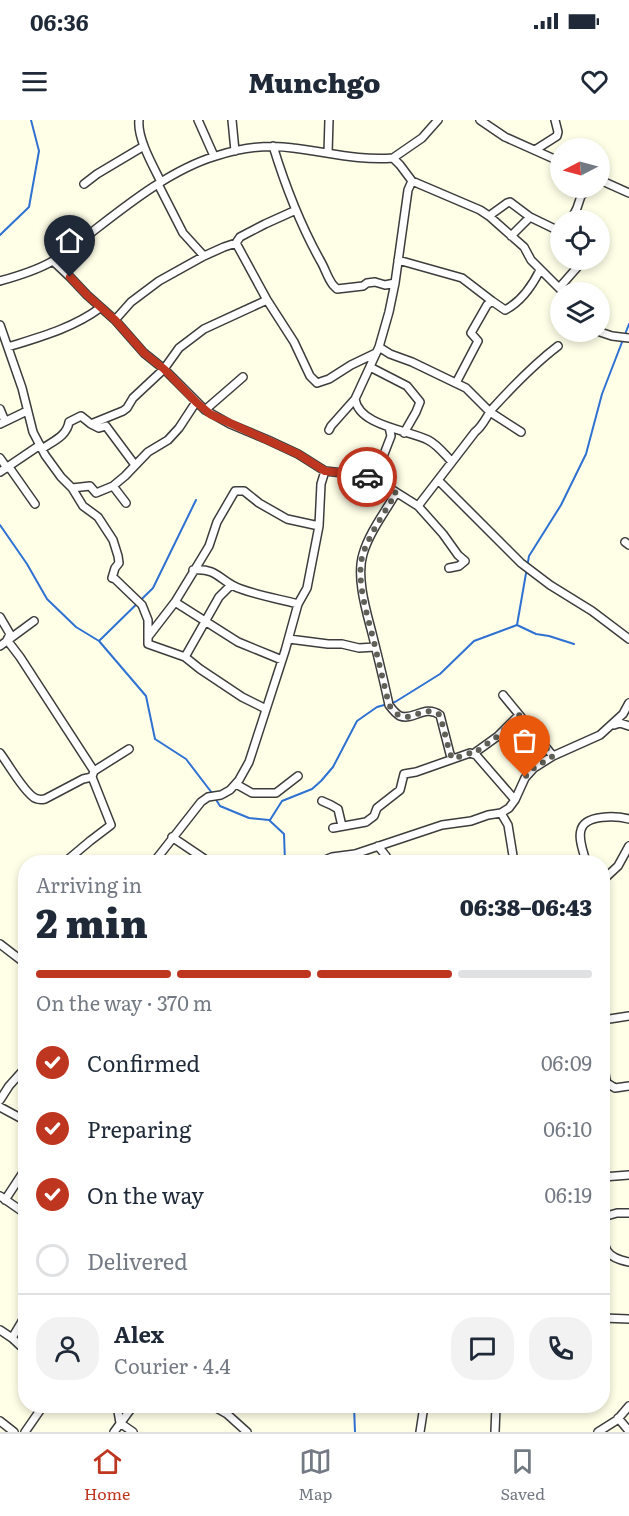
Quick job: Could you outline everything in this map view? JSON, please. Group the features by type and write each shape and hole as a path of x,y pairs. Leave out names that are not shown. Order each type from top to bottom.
{"street":[{"path":"140,120 138,124 144,146 159,183 183,232 204,256"},
{"path":"198,120 214,156"},
{"path":"232,120 235,151"},
{"path":"328,120 328,153"},
{"path":"0,281 28,273 54,261 159,183 214,156 273,146 381,159 393,158 422,138 438,120"},
{"path":"480,120 504,137 550,157"},
{"path":"535,150 557,136 555,120"},
{"path":"84,184 144,146"},
{"path":"273,146 284,180 312,246 329,280 337,289 363,286 367,282 381,285 395,283"},
{"path":"393,158 412,181 489,216 524,247 531,260 553,282"},
{"path":"329,430 355,399 377,350 389,312 408,190 412,181"},
{"path":"610,184 629,193"},
{"path":"489,216 510,202 530,217 550,227"},
{"path":"115,320 131,302 159,281 296,210"},
{"path":"511,236 530,217"},
{"path":"236,243 267,300 294,342 310,376 317,383 329,379 377,350 411,362 456,383 471,392 490,412 521,432"},
{"path":"398,260 462,278 505,310 533,285 540,270"},
{"path":"54,261 100,308 115,320 144,353 164,369 205,410 230,424 298,454 325,471 362,475 374,480 418,507 465,561 459,566 449,568"},
{"path":"92,424 127,408 133,398 164,369 179,348 204,329 267,300"},
{"path":"456,383 478,341 471,333 492,300"},
{"path":"5,345 52,333 86,318 100,308"},
{"path":"0,325 5,345 22,388 33,432 61,477 72,488 83,506 98,517 113,540 118,563 112,578 142,605 148,620 148,644 185,657 242,697 266,709"},
{"path":"610,334 625,338"},
{"path":"418,507 482,427 490,412 521,376 558,346"},
{"path":"370,367 407,386 420,402 404,433"},
{"path":"205,410 243,376"},
{"path":"355,399 359,411 383,425 429,440 452,462"},
{"path":"72,488 90,486 96,493 113,486 148,452 168,440 196,402"},
{"path":"0,409 2,423 27,411"},
{"path":"5,469 66,433 69,422 81,416 99,428 106,426 135,465"},
{"path":"374,480 391,436 389,427"},
{"path":"0,458 5,469 35,504"},
{"path":"158,855 201,802 208,797 221,795 230,790 239,780 249,762 298,604 307,588 319,526 321,484 325,471"},
{"path":"439,481 521,563 629,639"},
{"path":"113,486 126,503"},
{"path":"148,637 175,602 209,546 217,522 235,491 244,491 259,503 287,519 319,526"},
{"path":"396,493 363,554 361,579 365,603 388,703 398,715 402,716 426,711 440,715 453,759"},
{"path":"200,561 204,569"},
{"path":"193,570 204,569 218,574 231,585 243,590 298,604"},
{"path":"185,657 219,597 231,585"},
{"path":"175,602 238,642 282,660"},
{"path":"0,617 10,634 7,640"},
{"path":"0,646 34,621"},
{"path":"289,639 359,648 375,647"},
{"path":"7,640 93,774 111,825 73,855"},
{"path":"503,695 553,756"},
{"path":"347,855 442,825 471,821 501,813 515,800 525,777 534,768 553,756 600,735 623,714 629,703"},
{"path":"473,754 498,736 519,715"},
{"path":"612,725 620,723 629,726"},
{"path":"0,753 32,797 39,800 93,774 129,749"},
{"path":"333,828 366,822 374,816 377,807 400,790 404,774 417,772 470,753 476,755 515,800"},
{"path":"236,784 252,793 276,793 298,776"},
{"path":"322,801 338,809 342,826"},
{"path":"501,813 508,825 513,855"},
{"path":"584,855 580,830 586,822 599,818 629,819"},
{"path":"172,837 199,855"},
{"path":"378,846 385,855"},
{"path":"610,873 618,866 629,846"},
{"path":"0,944 18,958"},
{"path":"610,1019 629,1016"},
{"path":"0,1100 18,1076"},
{"path":"610,1086 615,1088 629,1086"},
{"path":"0,1107 18,1117"},
{"path":"610,1176 629,1175"},
{"path":"18,1178 2,1198 18,1209"},
{"path":"610,1214 629,1213"},
{"path":"610,1254 629,1262"},
{"path":"610,1318 629,1319"},
{"path":"12,1338 18,1328"},
{"path":"0,1330 18,1344"},
{"path":"598,1432 618,1419 629,1406"},
{"path":"25,1432 38,1413"},
{"path":"118,1413 120,1423 133,1432"},
{"path":"114,1432 128,1413"},
{"path":"225,1413 247,1432"},
{"path":"420,1432 423,1413"},
{"path":"495,1432 496,1413"},
{"path":"618,1419 629,1431"},
{"path":"0,1421 9,1431"}],"waterway":[{"path":"0,235 29,207 39,151 31,120"},
{"path":"517,625 529,556 561,505 586,454 602,394 629,324"},
{"path":"99,641 153,588 196,500"},
{"path":"0,525 27,564 47,599 76,627 99,641 146,696 155,739 186,759 212,793"},
{"path":"270,820 282,801 312,789 321,781 333,767 357,721 377,707 395,702 440,674 474,641 517,625 536,634 574,644"},
{"path":"215,798 220,806 249,818 269,820 284,834 285,855"},
{"path":"354,1413 355,1432"}],"way so far":[{"path":"367,477 396,493 372,534 361,562 365,603 389,705 398,715 402,716 426,711 440,715 453,759 473,754 498,736 519,715 553,756 534,768 525,777"}],"route":[{"path":"70,277 115,320 144,353 164,369 210,414 298,454 325,471 367,477"}]}
